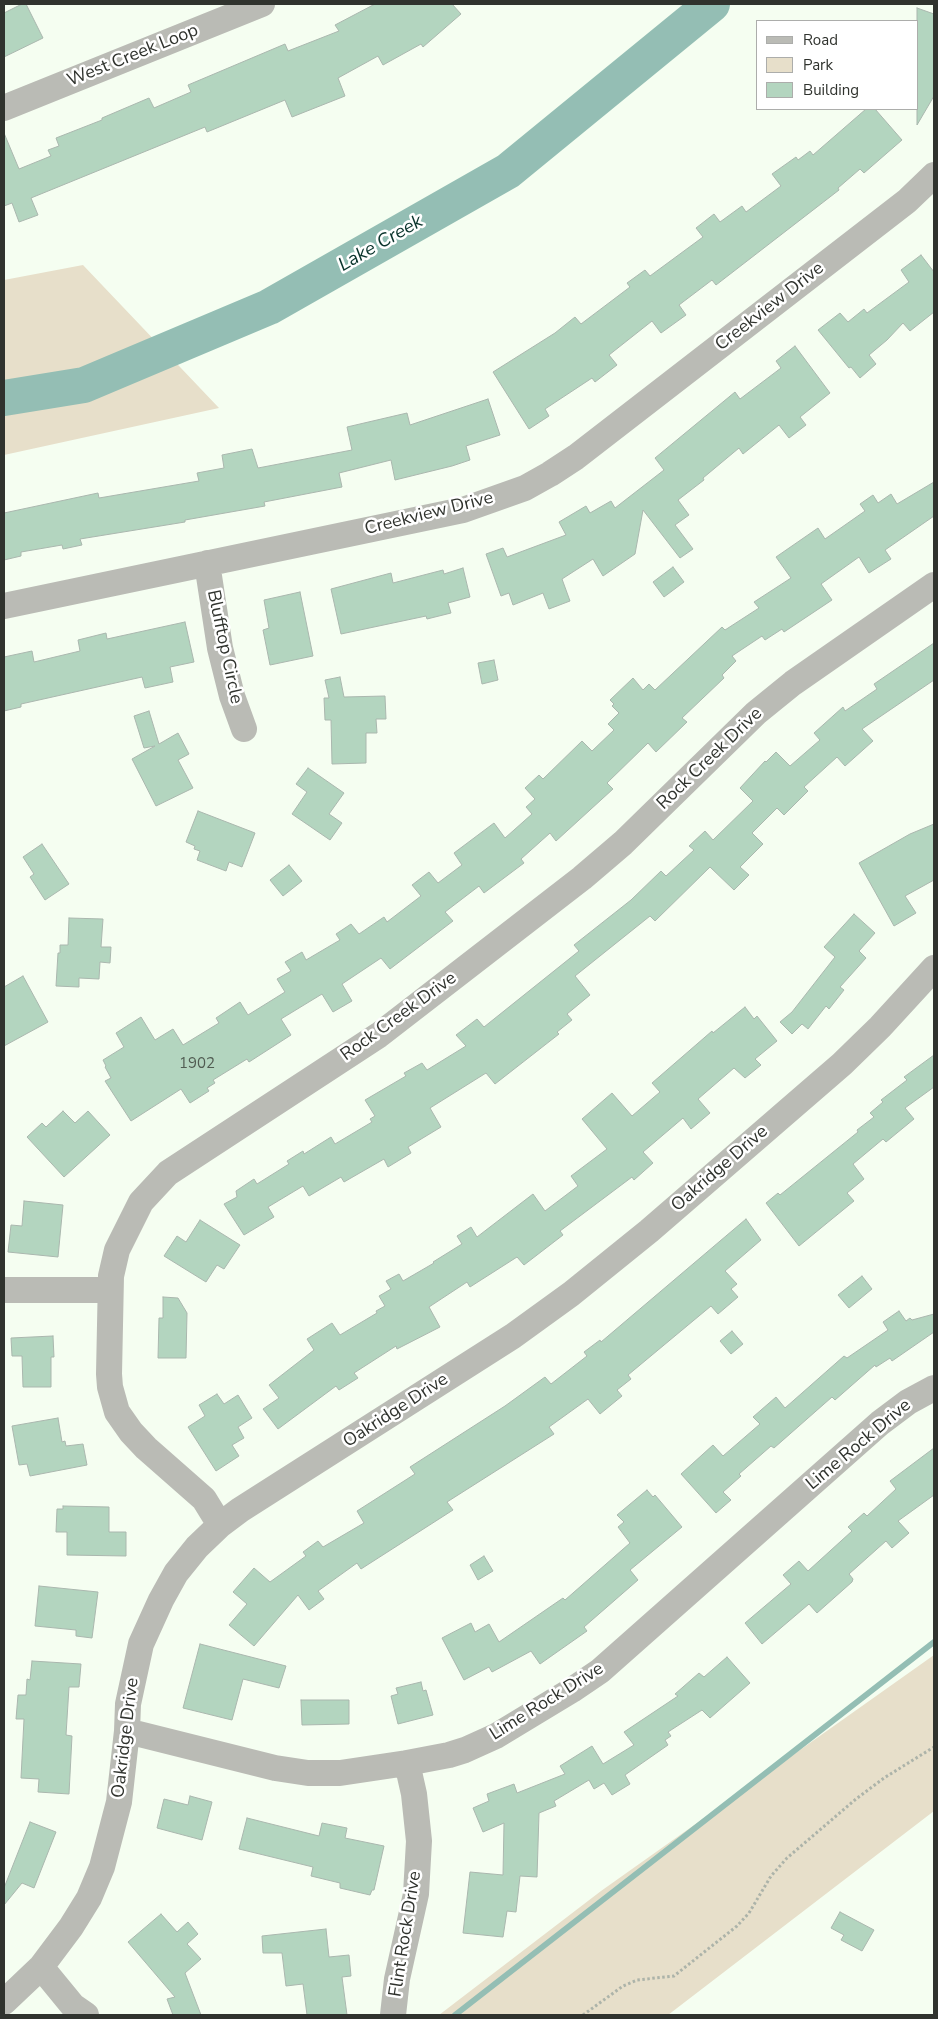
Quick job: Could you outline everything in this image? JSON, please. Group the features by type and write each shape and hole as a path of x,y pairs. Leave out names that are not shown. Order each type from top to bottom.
{"street":[{"name":"West Creek Loop","path":"4,108 262,4"},
{"name":"Creekview Drive","path":"4,606 463,510 524,488 550,474 576,456 907,202 934,175"},
{"name":"Blufftop Circle","path":"207,563 220,648 232,696 244,729"},
{"name":"Rock Creek Drive","path":"220,1525 204,1499 146,1448 131,1432 118,1412 109,1374 110,1290 117,1250 140,1202 168,1173 379,1035 582,878 623,843 756,713 793,683 934,585"},
{"name":"Oakridge Drive","path":"4,2002 41,1967 71,1927 89,1898 102,1867 119,1802 128,1704 141,1644 161,1600 176,1573 196,1547 240,1510 513,1336 571,1294 649,1231 842,1064 880,1027 934,968"},
{"path":"4,1290 110,1290"},
{"name":"Lime Rock Drive","path":"127,1731 276,1768 308,1773 340,1773 449,1755 496,1736 600,1671 880,1423 908,1402 934,1388"},
{"name":"Flint Rock Drive","path":"393,2015 397,1979 416,1894 419,1841 414,1794 407,1763"},
{"path":"41,1967 73,2006 86,2015"}],"path":[{"path":"583,2015 623,1986 637,1980 674,1976 737,1926 749,1913 771,1876 788,1858 884,1778 934,1747"}],"green space":[{"path":"83,265 219,408 4,455 4,280"},
{"path":"934,1655 934,1811 668,2015 439,2015 601,1891"}],"building":[{"path":"22,4 26,4 43,38 4,57 4,13"},
{"path":"375,4 452,4 461,14 423,47 421,44 383,65 378,56 338,78 345,96 292,117 285,100 207,132 205,127 31,198 38,215 19,222 12,203 4,206 4,133 19,169 51,156 48,150 59,146 56,138 102,120 102,118 149,98 154,108 191,92 188,85 285,44 288,51 339,31 335,25"},
{"path":"917,8 934,14 934,96 917,125 918,20"},
{"path":"865,110 876,110 902,140 864,173 860,169 838,188 839,190 716,285 712,280 679,305 686,315 661,333 652,321 609,355 617,365 595,382 592,378 545,409 549,416 529,429 493,372 555,333 575,317 581,324 630,287 627,283 645,270 650,276 703,237 696,228 714,214 720,222 742,206 746,212 781,186 772,174 796,157 798,160 810,151 813,155"},
{"path":"921,255 934,272 934,312 910,331 903,323 869,355 876,364 860,378 851,367 849,368 818,330 840,313 848,322 864,309 867,313 909,282 901,270"},
{"path":"795,346 830,393 800,417 806,425 789,438 779,425 743,454 739,448 703,478 704,480 678,500 689,515 675,525 693,549 680,558 643,510 635,554 603,576 593,559 562,579 570,601 549,609 543,593 513,605 509,593 501,596 486,554 503,548 507,557 566,535 559,522 586,506 590,513 611,501 615,508 664,470 655,458 735,392 740,399 781,368 776,361"},
{"path":"488,399 500,435 466,446 470,460 452,466 395,480 391,460 339,473 342,487 264,502 265,506 185,520 185,522 80,539 82,545 63,549 62,545 21,552 21,556 4,560 4,513 98,493 99,498 199,481 197,473 224,468 222,455 252,449 258,468 352,450 347,427 407,413 410,425"},
{"path":"934,482 934,516 885,550 891,559 869,573 859,557 821,584 832,600 784,632 782,629 765,640 762,636 732,656 736,661 722,675 724,678 682,718 687,722 656,752 648,743 607,783 613,789 556,841 550,833 521,859 524,863 484,893 479,886 445,912 453,921 390,969 381,958 342,984 352,1001 333,1012 322,994 281,1019 291,1035 249,1062 247,1059 213,1080 215,1083 207,1088 209,1091 190,1103 181,1089 131,1121 105,1081 111,1078 103,1060 124,1047 116,1033 141,1017 155,1040 173,1029 183,1045 219,1023 216,1018 240,1002 248,1015 285,992 277,979 291,971 285,962 302,952 306,960 340,940 336,934 351,924 359,934 384,917 387,922 421,896 412,885 429,872 438,883 462,865 454,853 494,823 505,838 532,814 526,807 535,799 525,788 539,775 543,779 582,741 592,751 614,730 608,724 619,713 612,706 614,704 610,700 633,678 643,690 649,684 655,690 722,627 725,630 759,608 754,602 791,578 776,557 818,528 825,539 865,511 860,504 873,495 878,503 891,494 897,504"},
{"path":"673,567 684,582 664,597 653,582"},
{"path":"463,568 470,597 448,603 451,613 427,619 426,616 341,634 331,589 391,573 393,583 443,570 444,574"},
{"path":"300,592 313,656 270,665 263,630 269,628 264,600"},
{"path":"185,622 194,662 170,667 173,682 145,688 142,677 21,704 21,707 4,711 4,657 32,651 34,662 80,651 78,640 106,633 107,639"},
{"path":"934,643 934,680 862,729 873,741 845,766 837,757 804,787 808,791 784,815 777,808 752,833 763,844 740,867 749,875 734,890 710,867 655,921 650,916 575,976 590,995 567,1014 572,1020 557,1032 559,1034 495,1084 486,1073 430,1108 441,1127 408,1147 411,1153 388,1167 384,1159 344,1182 341,1177 309,1196 303,1186 268,1207 274,1217 244,1235 224,1204 237,1197 236,1191 254,1179 257,1184 289,1164 287,1161 303,1151 304,1154 331,1137 335,1144 372,1122 370,1119 375,1116 365,1100 406,1076 404,1073 422,1063 427,1070 466,1046 456,1035 477,1019 484,1027 579,951 574,945 631,900 661,871 666,876 694,850 689,846 705,831 713,840 753,801 740,788 765,761 776,752 790,766 820,740 814,733 843,707 845,711 877,689 874,684"},
{"path":"494,660 498,680 482,684 478,663"},
{"path":"340,677 344,697 385,696 386,719 376,719 377,733 366,733 366,763 332,764 331,720 325,720 324,698 329,698 325,680"},
{"path":"149,711 159,744 178,733 189,754 178,760 193,788 156,806 132,759 155,746 144,748 134,716"},
{"path":"308,768 344,793 329,814 342,823 330,840 292,814 307,792 296,784"},
{"path":"198,811 255,833 242,867 229,862 226,871 197,860 200,851 194,849 195,846 186,842"},
{"path":"934,824 934,880 905,896 916,913 894,926 859,863 910,834"},
{"path":"42,844 69,884 45,900 30,877 34,874 23,857"},
{"path":"289,865 302,881 283,896 270,880"},
{"path":"854,914 875,933 859,951 866,958 840,987 844,990 829,1009 826,1006 808,1029 802,1024 792,1034 780,1022 792,1012 835,957 824,947"},
{"path":"69,918 103,919 101,947 111,947 110,963 100,962 99,979 79,978 79,987 56,986 58,953 60,953 60,945 68,945"},
{"path":"23,976 48,1022 4,1046 4,987"},
{"path":"745,1007 754,1019 757,1016 777,1041 755,1059 761,1065 745,1078 734,1068 698,1099 710,1113 691,1129 683,1118 643,1152 653,1163 634,1180 632,1177 560,1231 563,1235 524,1265 517,1257 470,1287 467,1282 429,1307 440,1327 397,1349 396,1346 354,1373 358,1378 339,1390 336,1386 278,1429 263,1409 279,1398 269,1385 314,1350 307,1339 332,1323 340,1335 377,1313 376,1311 385,1306 379,1296 391,1289 386,1281 399,1274 403,1281 434,1263 462,1244 457,1236 471,1227 477,1237 533,1194 545,1211 578,1186 571,1176 607,1149 582,1119 612,1093 632,1116 660,1092 652,1083 712,1031 713,1033"},
{"path":"934,1055 934,1087 905,1108 914,1119 886,1142 883,1139 853,1164 864,1179 847,1193 854,1201 799,1246 766,1203 778,1193 780,1195 858,1132 857,1130 874,1117 870,1113 883,1102 881,1100 907,1080 904,1077"},
{"path":"63,1111 75,1123 88,1111 110,1135 64,1177 27,1137 42,1123 46,1127"},
{"path":"24,1201 63,1205 58,1257 8,1252 11,1225 22,1226"},
{"path":"746,1219 761,1240 725,1271 737,1284 731,1289 738,1297 718,1314 711,1306 628,1375 631,1379 617,1390 622,1396 600,1414 588,1399 549,1427 554,1434 447,1502 453,1510 361,1569 357,1563 318,1591 324,1599 309,1610 298,1595 254,1646 229,1625 247,1604 233,1592 254,1568 270,1582 306,1556 303,1552 318,1541 323,1547 364,1523 357,1511 415,1474 410,1467 505,1406 545,1377 551,1384 587,1356 584,1352 600,1340 601,1342"},
{"path":"200,1220 240,1245 224,1269 217,1265 206,1282 164,1256 177,1236 186,1242"},
{"path":"862,1276 872,1289 849,1308 838,1295"},
{"path":"163,1297 178,1298 187,1313 186,1358 158,1358 159,1318 163,1318"},
{"path":"899,1311 906,1321 910,1318 912,1320 934,1314 934,1332 892,1361 890,1358 876,1367 875,1365 835,1400 832,1397 774,1448 771,1446 739,1474 741,1476 723,1492 731,1500 716,1513 681,1474 713,1445 723,1456 760,1424 753,1417 776,1397 785,1408 844,1356 847,1358 888,1330 883,1322"},
{"path":"732,1331 743,1344 731,1354 720,1341"},
{"path":"53,1336 54,1357 51,1357 51,1387 23,1387 22,1356 12,1356 11,1338"},
{"path":"217,1394 224,1404 238,1395 252,1418 238,1427 244,1438 232,1445 239,1456 216,1471 188,1427 205,1416 199,1405"},
{"path":"58,1418 62,1442 65,1441 66,1446 83,1444 87,1465 30,1476 27,1464 19,1465 12,1426"},
{"path":"934,1448 934,1495 898,1521 909,1533 892,1548 886,1541 849,1574 853,1579 852,1582 817,1613 809,1604 762,1644 745,1623 791,1584 783,1575 799,1561 808,1571 852,1531 848,1527 864,1513 867,1516 896,1489 890,1481"},
{"path":"647,1490 653,1497 655,1495 682,1527 630,1570 638,1580 584,1627 587,1631 540,1664 531,1651 492,1672 489,1667 464,1680 442,1638 471,1623 475,1632 489,1624 499,1642 563,1598 565,1600 630,1543 618,1527 624,1522 617,1515"},
{"path":"63,1506 109,1507 109,1532 126,1532 126,1556 67,1555 67,1532 56,1532 57,1509 63,1509"},
{"path":"484,1556 493,1571 478,1580 470,1565"},
{"path":"39,1586 98,1592 92,1638 76,1636 76,1630 35,1626"},
{"path":"200,1644 286,1666 279,1688 243,1679 232,1720 183,1708"},
{"path":"727,1657 750,1683 710,1718 702,1710 668,1732 671,1736 665,1740 668,1745 625,1775 630,1784 612,1795 604,1783 594,1789 589,1780 554,1801 556,1806 539,1813 537,1877 520,1876 516,1912 507,1911 503,1937 463,1933 470,1872 503,1875 504,1823 483,1832 473,1808 489,1801 487,1794 514,1784 517,1793 565,1774 560,1766 592,1746 603,1764 634,1745 624,1732 678,1696 675,1694 699,1673 704,1677"},
{"path":"32,1661 81,1664 79,1687 69,1687 66,1735 72,1736 69,1794 38,1792 39,1779 21,1778 24,1719 16,1719 18,1695 26,1695 27,1679 30,1680"},
{"path":"421,1682 423,1691 426,1690 433,1715 398,1724 391,1696 398,1694 396,1688"},
{"path":"301,1700 349,1700 349,1724 302,1725"},
{"path":"190,1796 212,1802 202,1840 157,1828 164,1799 188,1805"},
{"path":"247,1818 319,1836 322,1823 347,1828 345,1838 384,1846 374,1890 372,1890 370,1895 340,1888 340,1883 311,1876 313,1867 239,1849"},
{"path":"30,1822 56,1832 34,1888 22,1883 4,1905 4,1888"},
{"path":"840,1912 874,1930 862,1951 841,1940 844,1935 831,1928"},
{"path":"161,1914 177,1932 188,1922 198,1934 187,1944 201,1959 185,1973 201,2015 173,2015 167,1999 175,1997 128,1942"},
{"path":"326,1929 329,1957 349,1955 351,1976 342,1977 347,2015 307,2015 303,1984 286,1986 282,1953 263,1953 262,1936"}],"waterway":[{"name":"Lake Creek","path":"4,398 84,385 269,307 508,171 712,4"},
{"path":"455,2015 934,1642"}]}
